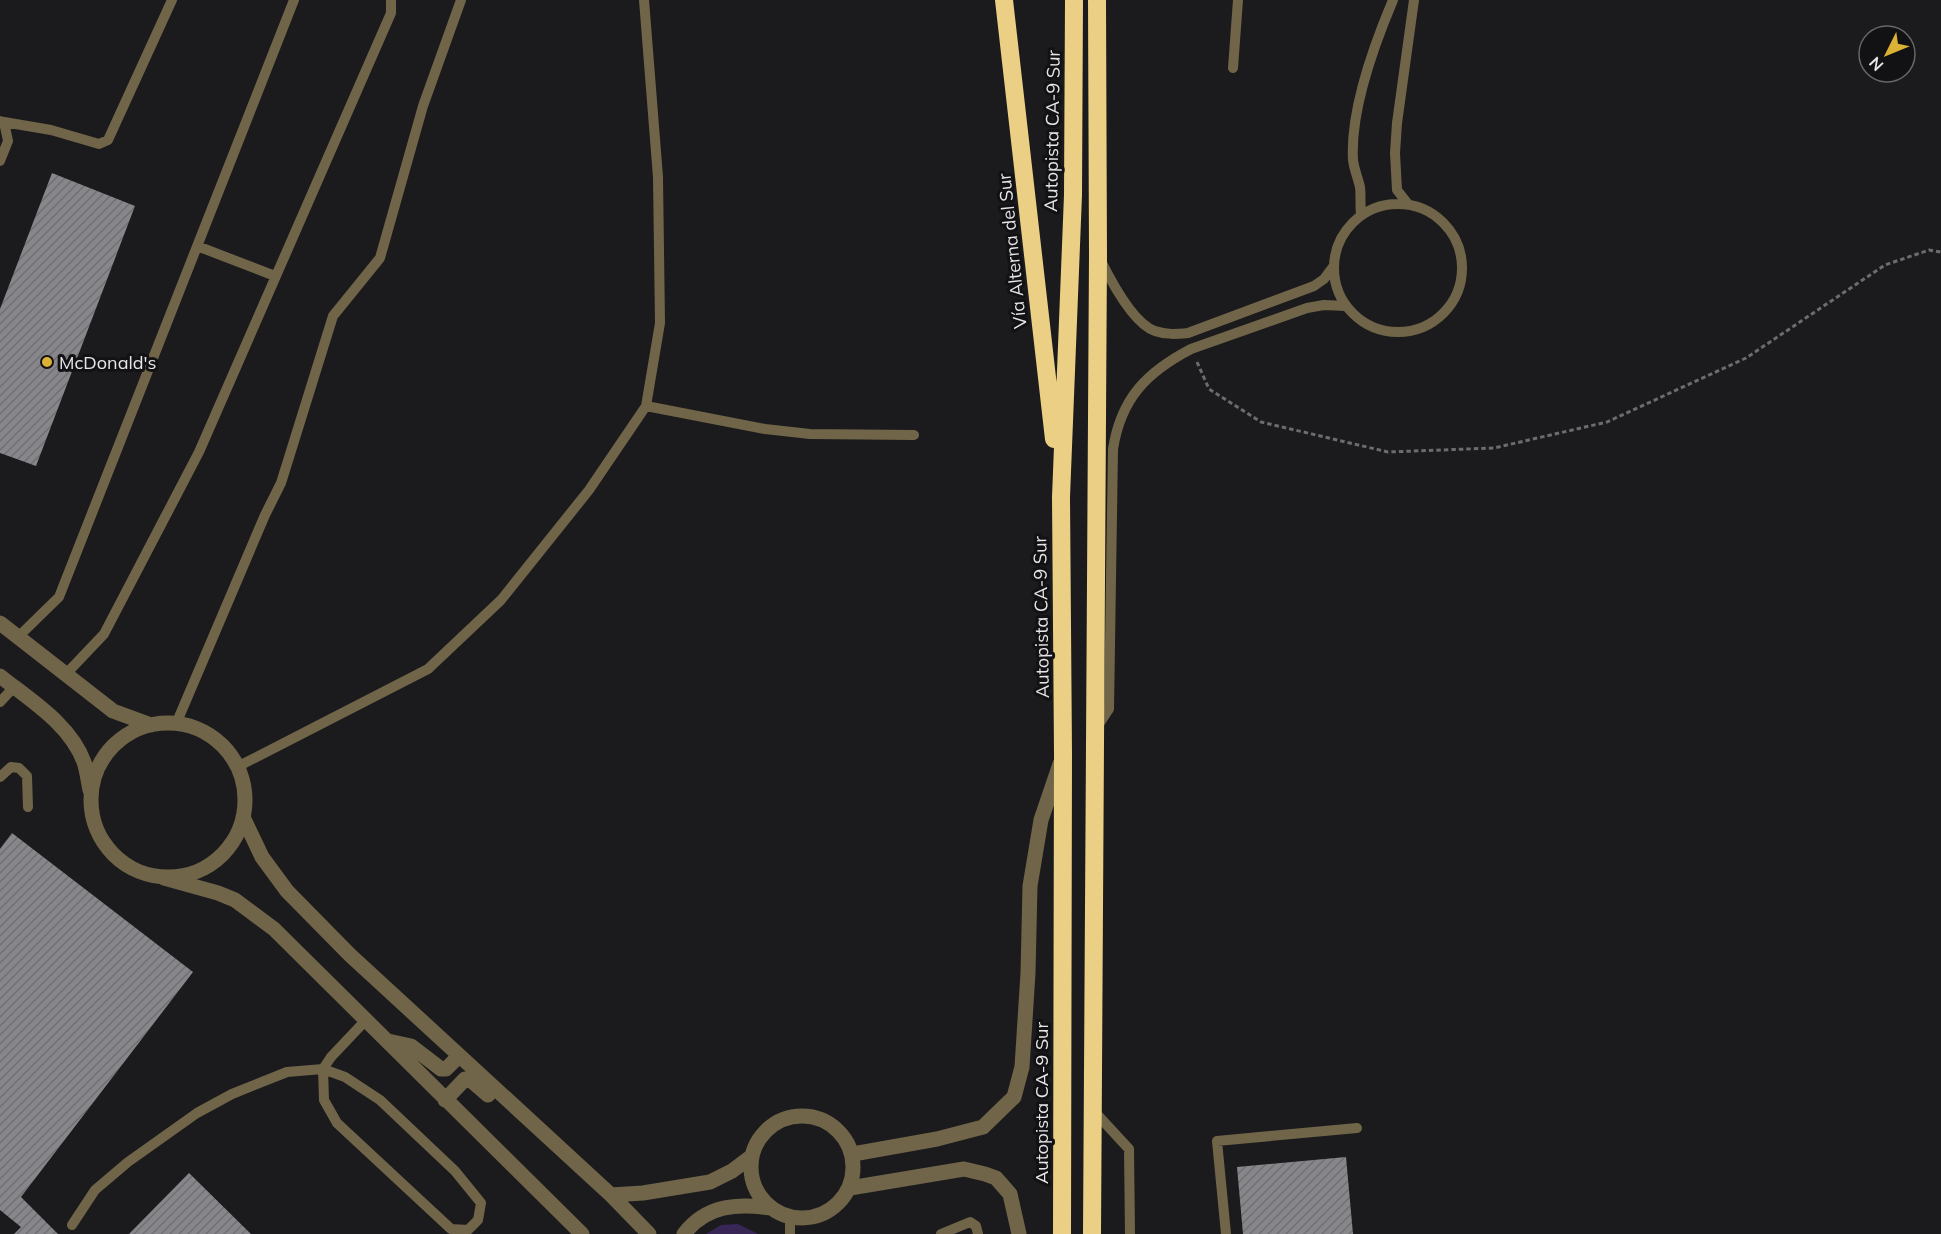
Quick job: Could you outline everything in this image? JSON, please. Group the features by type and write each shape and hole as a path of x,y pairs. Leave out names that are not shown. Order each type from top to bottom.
{"highway":[{"name":"Vía Alterna del Sur","path":"1004,0 1061,497"},
{"name":"Autopista CA-9 Sur","path":"1062,1234 1061,497 1073,195 1074,0"},
{"path":"1092,1234 1098,255 1097,0"}],"street":[{"path":"0,623 113,711 151,725"},
{"path":"0,676 53,718 70,739 83,761 91,792 94,823 109,850 134,870 218,893 235,900 274,929 582,1234"},
{"path":"91,792 97,769 110,749 128,734 151,725 177,724 201,731 222,746 237,767 245,791 243,817 233,842 215,862 191,874 164,878"},
{"path":"852,1154 937,1139 983,1127 1014,1097 1022,1067 1028,973 1030,885 1041,820 1063,753"},
{"path":"243,817 262,857 287,891 350,955 611,1195 649,1234"},
{"path":"388,1041 411,1046 441,1069 446,1069 459,1056"},
{"path":"445,1100 465,1079 473,1082 490,1097 531,1122"},
{"path":"684,1234 694,1221 721,1209 747,1204 771,1208 790,1217 808,1218 825,1214 840,1203 850,1188 854,1172 852,1154 844,1136 830,1123 811,1116 792,1116 773,1124 759,1138 752,1156 751,1170 754,1185 771,1208"},
{"path":"611,1195 643,1193 710,1182 732,1171 752,1156"},
{"path":"850,1188 964,1169 985,1174 996,1178 1010,1194 1019,1234"}],"lane":[{"path":"0,161 8,141 2,121 51,130 99,144 108,140 172,0"},
{"path":"18,637 59,597 294,0"},
{"path":"66,674 104,634 200,452 391,13 391,0"},
{"path":"177,724 265,515 281,483 333,316 380,258 423,106 461,0"},
{"path":"237,767 428,669 501,600 589,490 646,406 660,312 658,177 644,0"},
{"path":"1233,68 1238,0"},
{"path":"1361,214 1360,188 1353,161 1354,136 1373,46 1393,0"},
{"path":"1408,204 1397,190 1395,153 1414,0"},
{"path":"1383,204 1408,204 1428,211 1444,224 1456,241 1462,261 1461,282 1453,302 1439,318 1421,328 1400,333 1380,330 1361,321 1346,306 1336,288 1333,267 1336,247 1346,229 1361,214 1383,204"},
{"path":"197,246 275,276"},
{"path":"1098,255 1128,307 1153,331 1170,334 1188,333 1314,286 1324,279 1333,267"},
{"path":"1095,730 1109,709 1113,449 1116,428 1123,411 1145,382 1170,361 1191,349 1307,308 1324,305 1346,306"},
{"path":"646,406 765,429 810,434 914,435"},
{"path":"0,702 14,687"},
{"path":"0,777 11,767 19,768 27,776 28,807"},
{"path":"72,1225 95,1190 128,1162 197,1113 232,1094 287,1072 323,1069 345,1077 380,1100 455,1172 480,1203 478,1220 468,1230 452,1229 337,1123 324,1100 323,1069 331,1057 366,1020"},
{"path":"1093,1109 1129,1149 1131,1234"},
{"path":"1226,1234 1217,1141 1357,1128"},
{"path":"790,1217 790,1234"},
{"path":"941,1234 970,1222 976,1226 978,1234"}],"path":[{"path":"1191,349 1209,389 1261,422 1388,452 1494,448 1606,422 1746,358 1886,265 1929,250 1941,252"}],"green space":[{"path":"738,1224 758,1234 706,1234 721,1225"}],"building":[{"path":"52,173 135,206 36,466 0,453 0,309"},
{"path":"12,833 193,972 21,1197 58,1234 14,1234 21,1227 0,1210 0,849"},
{"path":"1346,1157 1353,1234 1243,1234 1237,1167"},
{"path":"189,1173 251,1234 129,1234"}],"place":[{"name":"McDonald's","path":"47,362"}]}
